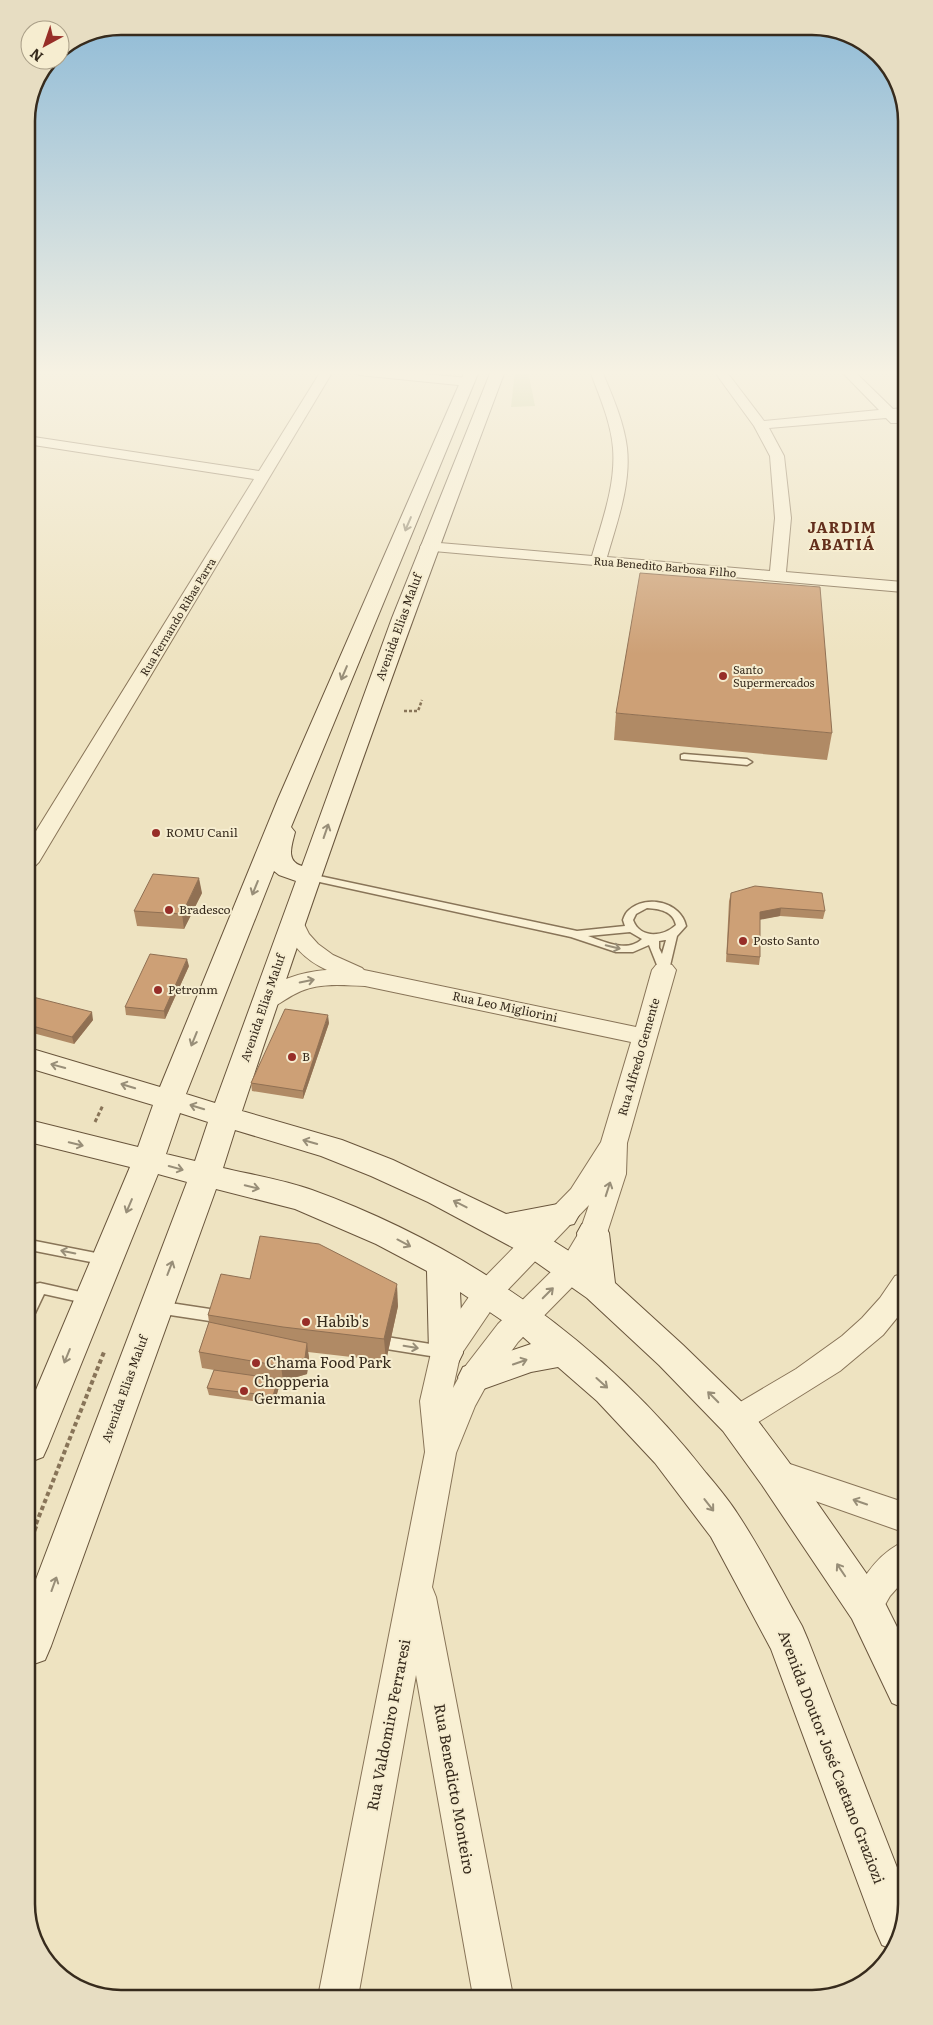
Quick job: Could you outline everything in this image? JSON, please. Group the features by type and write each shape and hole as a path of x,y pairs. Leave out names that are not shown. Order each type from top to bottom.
{"main road":[{"path":"35,1434 148,1160 170,1099 290,799 432,466"},
{"name":"Avenida Elias Maluf","path":"35,1635 205,1176 264,1002 428,547 460,466"},
{"path":"290,799 279,862 288,870 310,877"},
{"path":"35,1060 331,1148 382,1168 439,1194 503,1227 534,1244 586,1279 671,1355 736,1420 775,1473 866,1606 898,1672"},
{"name":"Avenida Doutor José Caetano Graziozi","path":"35,1133 302,1199 387,1234 443,1264 524,1316 609,1390 668,1452 724,1525 788,1640 896,1923"},
{"path":"503,1227 563,1215"},
{"path":"586,1279 593,1233"},
{"path":"443,1264 446,1353"},
{"path":"475,1377 531,1358 566,1351"}],"street":[{"path":"195,466 264,476"},
{"name":"Rua Fernando Ribas Parra","path":"35,851 270,466"},
{"path":"598,561 620,478 620,466"},
{"path":"778,466 783,518 778,576"},
{"name":"Rua Benedito Barbosa Filho","path":"428,547 898,587"},
{"name":"Rua Leo Migliorini","path":"293,923 299,939 306,947 331,963 365,978"},
{"name":"Rua Alfredo Gemente","path":"593,1233 613,1174 614,1143 664,970"},
{"name":"Rua Leo Migliorini","path":"264,1002 281,990 296,983 327,976 365,978 644,1037"},
{"name":"Rua Alfredo Gemente","path":"534,1244 581,1196 614,1143"},
{"path":"488,1292 534,1244"},
{"path":"524,1316 586,1279"},
{"name":"Rua Valdomiro Ferraresi","path":"440,1453 435,1401 446,1353 488,1292"},
{"path":"736,1420 810,1375 859,1340 898,1298"},
{"name":"Rua Valdomiro Ferraresi","path":"339,1990 440,1453 461,1402 475,1377 508,1333 524,1316"},
{"path":"775,1473 898,1515"},
{"path":"866,1606 873,1590 887,1572 898,1563"},
{"name":"Rua Benedicto Monteiro","path":"416,1582 492,1990"}],"lane":[{"path":"684,757 747,762"},
{"path":"310,877 574,934 608,946 625,949 639,947 652,938 672,935 678,931 680,920 677,914 669,908 645,905 632,910 628,916 627,923 631,929"},
{"path":"574,934 631,929 652,938"},
{"path":"664,970 672,935"},
{"path":"652,938 654,948 664,970"},
{"path":"35,1245 106,1260"},
{"path":"35,1298 40,1288 90,1299"},
{"path":"156,1306 233,1319"},
{"path":"359,1339 446,1353"}],"path":[{"path":"404,711 418,711 422,700"},
{"path":"86,1146 94,1123 115,1082"},
{"path":"35,1527 106,1346"}],"building":[{"name":"Santo Supermercados","path":"640,573 820,587 832,733 616,713"},
{"path":"153,874 199,878 182,914 134,911"},
{"name":"Posto Santo","path":"755,886 822,893 825,911 781,908 760,912 760,957 727,954 731,893"},
{"name":"Petronm","path":"150,954 187,959 164,1011 125,1007"},
{"path":"35,998 92,1012 72,1037 35,1027"},
{"name":"B","path":"285,1009 328,1015 303,1091 251,1083"},
{"name":"Habib's","path":"260,1236 319,1244 397,1284 384,1339 283,1327 208,1315 221,1274 250,1279"},
{"path":"209,1322 307,1343 305,1358 281,1366 199,1352"},
{"path":"214,1370 278,1379 273,1396 207,1388"}],"place":[{"name":"Santo Supermercados","path":"723,676"},
{"name":"ROMU Canil","path":"156,833"},
{"name":"Bradesco","path":"169,910"},
{"name":"Posto Santo","path":"743,941"},
{"name":"Petronm","path":"158,990"},
{"name":"B","path":"292,1057"},
{"name":"Habib's","path":"306,1322"},
{"name":"Chama Food Park","path":"256,1363"},
{"name":"Chopperia Germania","path":"244,1391"}],"district":[{"name":"JARDIM ABATIÁ","path":"842,536"}]}
